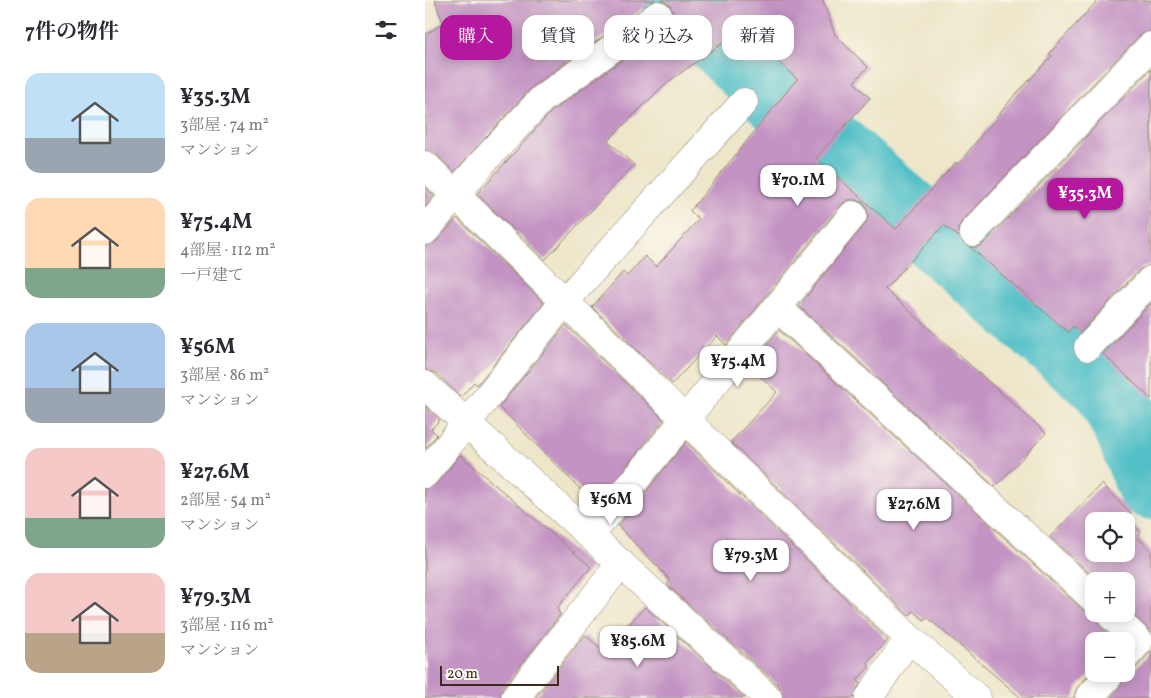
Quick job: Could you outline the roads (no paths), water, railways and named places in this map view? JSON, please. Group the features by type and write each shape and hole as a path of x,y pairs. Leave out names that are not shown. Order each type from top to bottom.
{"street":[{"path":"425,231 542,99 658,14"},
{"path":"973,232 1151,46"},
{"path":"425,474 565,301 744,102"},
{"path":"425,164 909,638 977,698"},
{"path":"590,535 853,215"},
{"path":"1088,347 1151,280"},
{"path":"777,307 1085,591"},
{"path":"425,385 768,698"},
{"path":"515,698 621,564"},
{"path":"1119,622 1129,632"},
{"path":"869,698 909,638"},
{"path":"1089,698 1104,682"}],"waterway":[{"path":"678,0 799,118 1108,387 1130,429 1151,484"}]}
